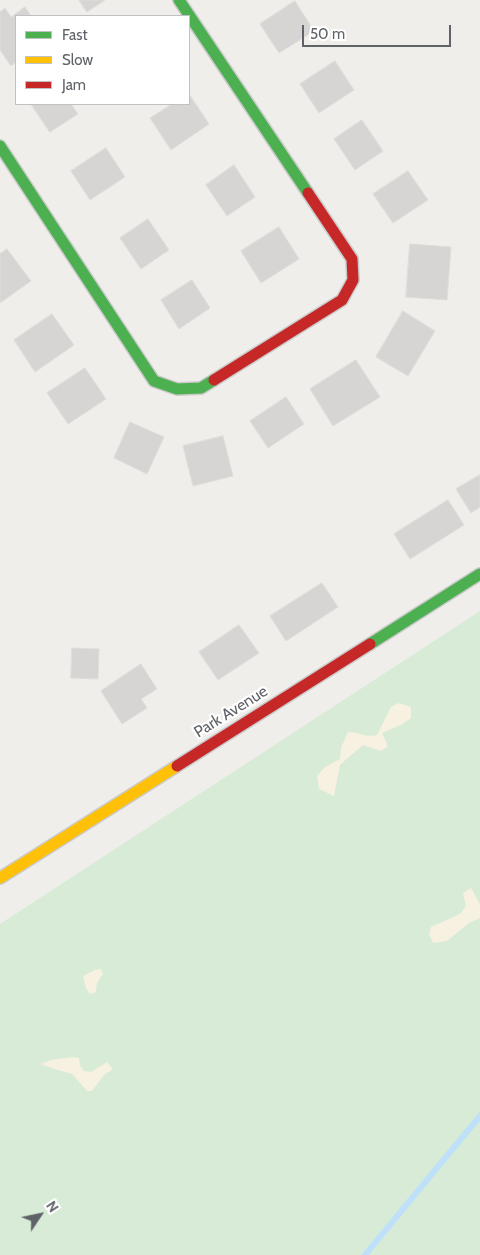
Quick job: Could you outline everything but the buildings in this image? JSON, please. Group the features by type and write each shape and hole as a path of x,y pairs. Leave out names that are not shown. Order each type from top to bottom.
{"street":[{"path":"179,0 189,15"},
{"path":"0,146 154,381 177,389 201,388 342,300 353,280 352,259 190,16"},
{"name":"Park Avenue","path":"0,878 480,574"}],"green space":[{"path":"480,611 480,1255 0,1255 0,924"}],"sand":[{"path":"399,703 411,707 411,718 403,724 382,733 388,746 381,751 363,745 340,765 334,796 319,789 317,776 325,767 340,759 341,748 348,732 368,736 377,735 391,707"},
{"path":"471,888 480,904 480,918 469,923 447,941 433,943 429,934 431,927 460,914 466,906 463,893"},
{"path":"101,969 103,974 96,987 96,992 90,994 86,988 83,976"},
{"path":"79,1058 80,1065 84,1071 91,1072 107,1062 113,1069 104,1075 92,1091 87,1091 72,1074 41,1064 51,1060"}],"waterway":[{"path":"365,1255 480,1116"}],"traffic: fast":[{"path":"179,0 189,15"},
{"path":"190,16 308,193"},
{"path":"0,146 154,381 177,389 201,388 214,380"},
{"path":"370,644 480,574"}],"traffic: slow":[{"path":"0,878 177,766"}],"traffic: jam":[{"path":"214,380 342,300 353,280 352,259 308,193"},
{"path":"177,766 370,644"}]}
